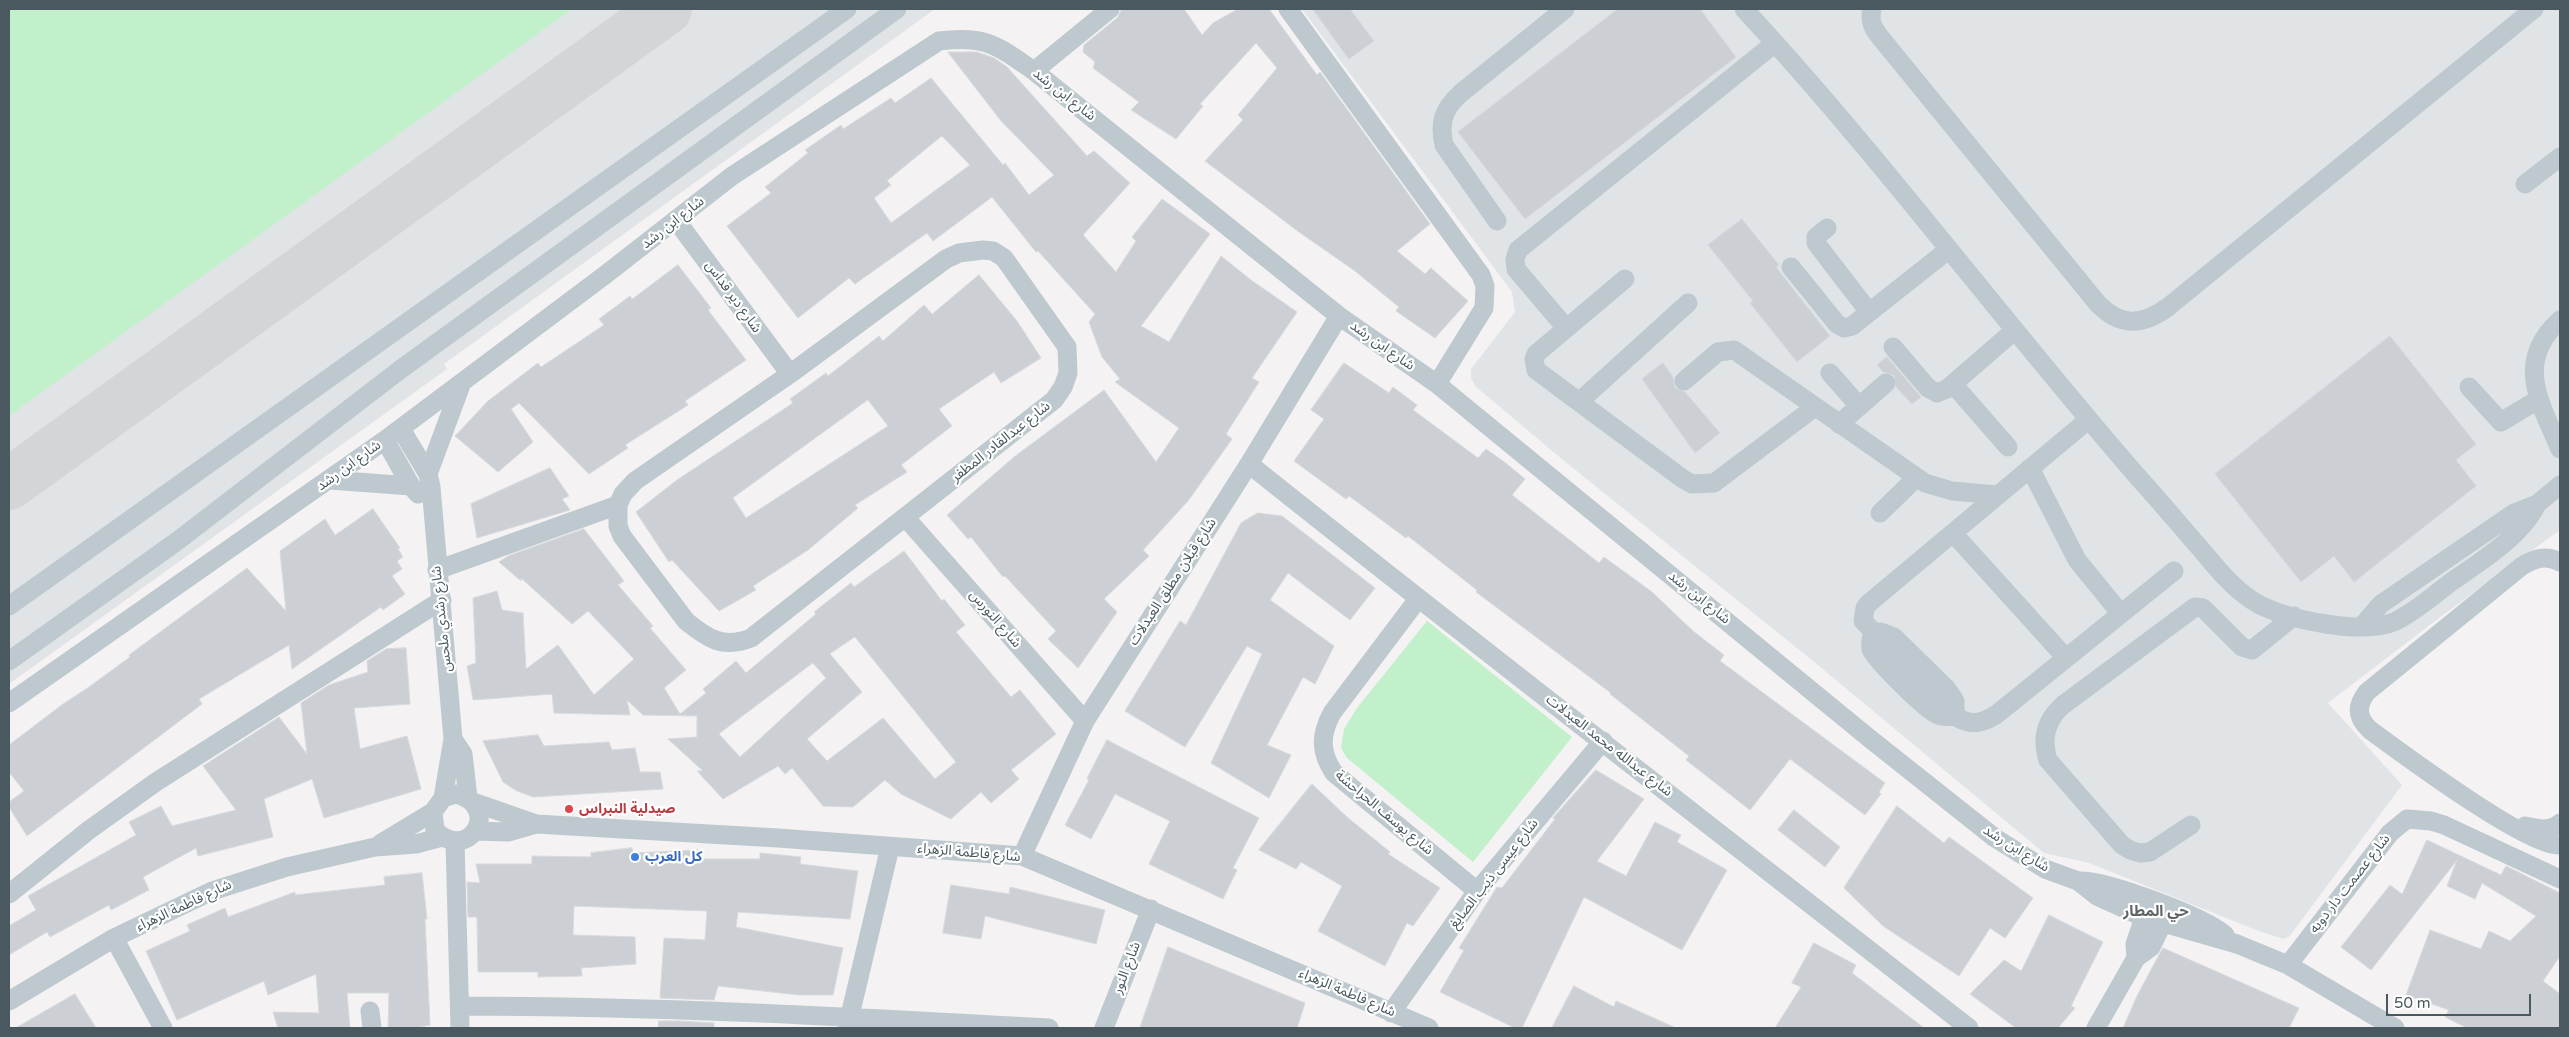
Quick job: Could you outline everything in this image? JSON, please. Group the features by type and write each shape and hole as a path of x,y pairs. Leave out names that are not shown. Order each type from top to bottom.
{"street":[{"path":"9,606 847,9"},
{"path":"9,662 176,542 408,363 897,9"},
{"path":"1034,71 1110,9"},
{"path":"1288,9 1481,274 1486,286 1484,308 1437,384"},
{"path":"1497,221 1444,145 1441,131 1443,116 1450,103 1461,93 1564,9"},
{"path":"1744,9 1814,85 2088,420 2225,577 2259,604 2318,622 2362,626 2384,625 2404,616 2519,530 2531,516 2537,504 2560,485"},
{"path":"1872,9 1870,17 1873,28 2098,304 2107,313 2119,319 2132,322 2145,320 2168,307 2534,9"},
{"name":"شارع ابن رشد","path":"9,703 401,429 732,176 915,54 939,41 962,38 987,41 1034,71 1339,316 1437,384 1869,738 1995,838 2045,869 2078,881 2097,896 2167,916 2288,965 2395,1028"},
{"path":"1566,328 1516,269 1515,259 1518,250 1775,43"},
{"path":"2525,184 2560,157"},
{"name":"شارع دير قداس","path":"676,220 790,374"},
{"path":"1827,228 1816,237 1816,243 1869,312"},
{"name":"شارع عبدالقادر المظفر","path":"983,250 994,251 1004,258 1067,347 1068,373 1063,387 1054,400 751,638 738,643 722,644 686,621 628,544 618,526 618,505 623,494 635,481 790,374 946,260 959,253 983,250"},
{"path":"1791,267 1840,327 1848,328 1948,250"},
{"path":"1625,279 1536,354 1534,364 1536,370 1683,479 1692,484 1714,483 1815,407"},
{"path":"1580,402 1688,303"},
{"name":"شارع قبلان مطلق العبدلات","path":"1022,856 1085,721 1249,464 1339,316"},
{"path":"2560,320 2547,334 2538,349 2534,366 2534,382 2539,399 2560,449"},
{"path":"1893,347 1932,391 1943,392 2014,330"},
{"path":"1684,381 1718,352 1734,350 1916,478 1943,490 1997,495"},
{"path":"1830,373 1860,406"},
{"path":"1839,424 1886,383"},
{"path":"1953,384 2008,447"},
{"path":"428,474 460,385"},
{"path":"2469,387 2501,422 2539,399"},
{"path":"2088,420 1865,608 1864,621 1873,634 1955,716 1970,723 1989,719 2174,572"},
{"name":"شارع رشدي ملحس","path":"401,429 428,474 437,570 442,600 454,739 438,805"},
{"path":"385,440 411,486 419,495 430,500"},
{"name":"شارع عبدالله محمد العبدلات","path":"1249,464 1418,599 1603,741 1969,1028"},
{"path":"2030,468 2077,560 2121,614"},
{"path":"1880,513 1916,478"},
{"path":"330,480 411,486"},
{"path":"437,570 618,505"},
{"name":"شارع النورس","path":"905,516 1085,721"},
{"path":"1953,532 2066,658"},
{"path":"2560,562 2542,557 2522,566 2367,692 2360,701 2358,712 2362,722 2370,730 2449,787 2507,822 2554,845 2560,845"},
{"name":"شارع يوسف الحراحشة","path":"1418,599 1332,713 1325,727 1323,748 1326,761 1334,773 1477,891"},
{"path":"9,894 89,830 156,782 442,600"},
{"path":"2190,825 2150,852 2140,853 2122,845 2048,760 2045,750 2047,725 2053,714 2063,705 2195,608 2203,608 2247,650 2256,648 2294,616"},
{"name":"شارع رشدي ملحس","path":"454,739 462,754 471,800"},
{"name":"شارع عيسى ذيب الصايغ","path":"1391,1012 1477,891 1603,741"},
{"path":"456,794 471,800 478,811 479,822 475,832 470,837 448,839 436,830 432,821 438,805 456,794"},
{"name":"شارع فاطمة الزهراء","path":"471,800 536,824 778,838 1022,856 1151,908 1429,1028"},
{"name":"شارع فاطمة الزهراء","path":"375,846 438,805"},
{"name":"شارع عصمت دار دويه","path":"2288,965 2390,833 2407,819 2430,821 2444,825 2560,879"},
{"path":"2507,822 2542,830 2551,829 2560,823"},
{"name":"شارع فاطمة الزهراء","path":"475,832 508,832 536,824"},
{"path":"448,839 460,1028"},
{"name":"شارع فاطمة الزهراء","path":"9,1001 114,938 212,891 246,878 375,846 416,844 448,839"},
{"path":"848,1023 890,847"},
{"name":"شارع النور","path":"1104,1028 1151,908"},
{"path":"2136,958 2135,944 2147,909"},
{"path":"2096,1028 2136,958 2151,947 2167,916"},
{"path":"114,938 163,1028"},
{"path":"460,1006 537,1006 848,1023 1049,1028"}],"shaded area":[{"path":"9,9 935,9 444,364 447,369 9,684"},
{"path":"1302,9 2560,9 2560,530 2439,618 2328,703 2402,785 2289,937 2283,939 2256,930 2089,863 2044,853 1813,661 1563,460 1475,386 1471,378 1471,369 1515,312 1512,292"}],"green space":[{"path":"12,9 572,9 9,416 9,11"},
{"path":"1427,621 1572,737 1473,862 1347,758 1341,748 1344,729 1357,708"}],"building":[{"path":"1122,9 1184,9 1202,35 1213,23 1238,9 1269,9 1317,75 1320,72 1430,224 1397,251 1425,274 1431,268 1468,301 1435,338 1396,311 1399,307 1355,271 1299,232 1205,161 1243,120 1238,115 1277,68 1256,43 1200,104 1203,106 1176,139 1131,110 1139,102 1093,68 1095,62 1083,52 1084,45 1117,18"},
{"path":"1313,9 1350,9 1374,41 1349,59"},
{"path":"1618,9 1700,9 1736,57 1525,219 1458,132"},
{"path":"948,52 977,52 994,58 1007,67 1087,156 1094,151 1130,183 1083,235 1116,272 1136,241 1132,237 1162,199 1210,234 1141,326 1169,342 1221,256 1251,280 1297,312 1252,378 1259,382 1226,434 1232,439 1188,501 1143,550 1149,556 1104,599 1117,612 1078,668 1048,639 1056,631 1005,576 1003,577 971,537 968,539 947,515 1014,457 1104,390 1156,462 1179,428 1115,382 1120,379 1102,357 1089,322 1095,314 1038,251 1036,252 992,197 933,241 927,233 855,284 849,278 798,318 727,226 771,193 765,187 808,153 805,150 841,125 843,129 891,98 895,103 931,78 1003,165 1005,163 1029,195 1054,175 1002,122","holes":["942,136 970,165 891,223 874,198 891,185 887,181"]},
{"path":"1742,219 1779,265 1776,267 1830,336 1797,362 1750,303 1753,301 1708,245"},
{"path":"678,265 711,308 708,310 746,360 685,401 688,405 625,445 628,448 589,474 519,403 511,409 533,442 498,472 455,436 488,401 538,363 541,367 604,325 599,319 630,296 632,299"},
{"path":"979,275 1017,321 1041,358 1001,383 994,372 939,409 952,426 901,465 907,472 855,505 858,508 808,550 753,586 756,590 719,611 672,560 669,562 636,512 677,480 793,403 790,399 826,373 828,376 879,336 883,341 924,305 932,314","holes":["868,400 888,426 746,518 733,498"]},
{"path":"2390,336 2476,444 2456,460 2476,486 2354,582 2334,556 2301,582 2215,474"},
{"path":"1887,357 1921,397 1912,404 1896,387 1894,375 1883,372 1877,365"},
{"path":"1344,363 1389,393 1393,387 1417,405 1413,410 1478,458 1486,449 1507,464 1525,479 1512,495 1599,563 1604,557 1652,592 1693,631 1724,655 1720,661 1885,783 1879,792 1881,794 1865,815 1790,759 1750,810 1686,760 1689,756 1611,693 1476,592 1477,590 1408,536 1406,538 1349,496 1346,499 1294,461 1324,419 1311,410"},
{"path":"1663,363 1673,377 1675,388 1685,392 1720,433 1695,453 1642,379"},
{"path":"550,468 569,496 562,499 570,510 477,538 471,504"},
{"path":"373,509 400,548 398,549 403,557 397,561 402,569 392,576 405,594 383,610 381,607 292,669 289,645 199,699 202,704 27,836 9,807 9,802 24,791 9,772 9,745 130,657 129,655 247,568 286,611 280,551 325,519 335,535"},
{"path":"1258,513 1282,516 1375,588 1350,620 1288,573 1270,600 1334,646 1315,684 1303,677 1267,745 1291,755 1269,798 1211,763 1262,654 1247,646 1185,747 1125,711 1180,621 1186,625 1241,523"},
{"path":"584,529 624,581 618,585 653,626 650,628 686,670 664,688 680,714 706,693 703,689 736,661 746,673 816,614 814,612 851,583 854,587 904,551 942,601 944,599 965,625 956,632 1011,697 1020,690 1056,734 1011,770 1019,779 991,803 981,792 951,819 901,794 885,780 853,807 823,806 792,768 785,774 778,766 723,799 697,771 703,771 668,739 697,737 697,716 643,715 627,700 630,715 554,713 552,694 473,700 467,666 476,663 473,598 497,591 502,610 523,613 526,669 558,645 594,695 634,659 588,611 572,624 521,578 521,581 499,562 508,556","holes":["855,637 956,762 935,779 883,718 827,761 807,739 862,692 830,654","813,663 826,678 740,757 719,734"]},
{"path":"406,648 410,704 354,708 360,749 407,736 421,789 324,818 312,779 264,799 273,837 198,856 196,848 143,877 149,890 111,910 109,905 50,937 47,932 9,955 9,926 36,910 28,896 136,835 129,822 161,806 172,826 236,810 203,766 279,717 307,754 301,703 329,685 368,672 367,661 386,649"},
{"path":"538,735 544,746 609,742 612,750 635,748 640,772 660,772 663,789 533,797 517,791 503,782 483,741"},
{"path":"1107,740 1259,818 1233,868 1237,870 1223,899 1149,864 1170,821 1115,794 1091,839 1065,825 1089,780 1087,779"},
{"path":"1596,770 1644,799 1597,861 1626,876 1655,822 1681,835 1677,842 1727,870 1682,950 1584,897 1522,1028 1515,1028 1440,992 1464,950 1459,948 1497,887 1502,888 1555,819 1553,818"},
{"path":"1312,784 1347,817 1390,852 1388,854 1440,888 1413,926 1407,923 1385,966 1318,931 1342,886 1301,862 1296,869 1259,850"},
{"path":"1897,806 1944,843 1949,837 2033,898 2005,938 1990,928 1959,976 1883,926 1844,888"},
{"path":"1794,810 1840,847 1825,867 1778,830"},
{"path":"2427,840 2501,875 2506,866 2560,893 2560,956 2543,981 2560,994 2560,1028 2467,1028 2445,1017 2449,1010 2406,995 2430,930 2481,949 2489,931 2510,941 2536,916 2482,883 2475,899 2447,886 2457,860 2371,970 2341,947 2390,885 2402,894"},
{"path":"632,848 633,853 699,850 698,859 760,859 760,853 801,857 800,864 858,871 850,919 738,912 736,927 843,948 833,995 799,995 718,986 714,1000 660,998 664,938 705,940 707,911 574,906 573,935 635,937 636,964 581,968 582,976 538,977 538,972 478,972 477,917 468,917 467,882 480,883 476,864 532,864 532,856 591,857 591,853"},
{"path":"422,873 427,919 425,919 430,1025 415,1028 388,1028 389,993 347,993 350,1028 278,1028 273,1012 319,1013 316,974 268,995 264,981 177,1020 146,951 190,931 187,925 225,908 228,917 295,892 295,895 385,885 384,877"},
{"path":"951,885 1009,894 1010,887 1105,910 1096,944 985,916 981,939 943,933"},
{"path":"2049,915 2103,942 2071,1006 2075,1008 2058,1028 2016,1028 1970,994 2004,960 2021,971"},
{"path":"1814,943 1856,965 1852,973 1924,1028 1775,1028 1801,987 1792,983"},
{"path":"1168,947 1305,1003 1297,1028 1140,1028"},
{"path":"2163,948 2299,1008 2289,1028 2123,1028 2137,996"},
{"path":"1574,986 1614,1007 1616,1001 1676,1028 1552,1028"},
{"path":"75,994 96,1028 16,1028"},
{"path":"659,1021 714,1023 714,1028 659,1028"}],"taxiway":[{"path":"9,484 666,9"}],"place":[{"name":"صيدلية النبراس","path":"569,809"},
{"name":"كل العرب","path":"635,857"}],"district":[{"name":"حي المطار","path":"2156,912"}]}
